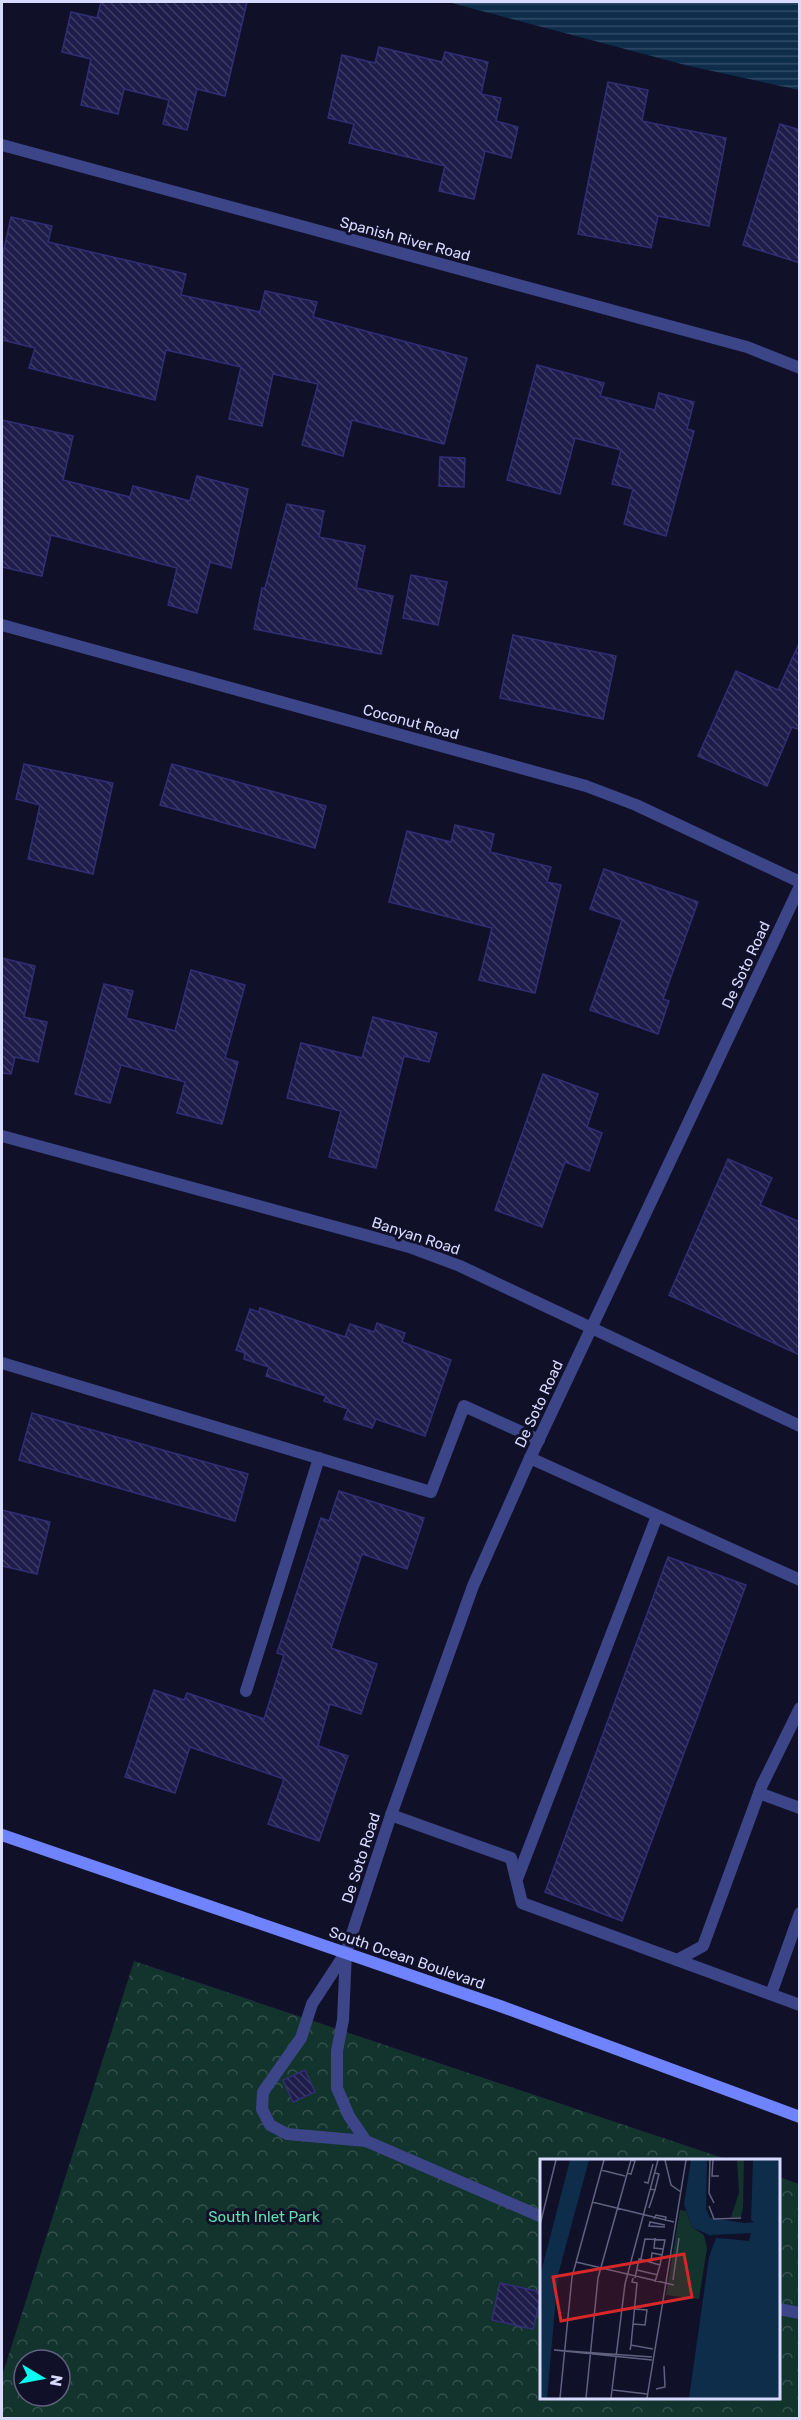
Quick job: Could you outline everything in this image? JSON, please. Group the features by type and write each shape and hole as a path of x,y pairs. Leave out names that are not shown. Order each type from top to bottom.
{"main road":[{"name":"South Ocean Boulevard","path":"2,1834 346,1952 800,2117"}],"street":[{"name":"Spanish River Road","path":"2,145 747,347 800,368"},
{"name":"Coconut Road","path":"2,625 586,786 636,805 800,884"},
{"name":"De Soto Road","path":"346,1952 461,1616 530,1458 800,884"},
{"name":"Banyan Road","path":"2,1136 409,1247 460,1266 800,1426"},
{"path":"2,1363 431,1492 464,1406 539,1440"},
{"path":"246,1691 319,1458"},
{"path":"530,1458 800,1580"},
{"path":"516,1879 657,1516"},
{"path":"677,1960 703,1946 759,1793 800,1708"},
{"path":"759,1793 800,1808"},
{"path":"391,1815 511,1858 522,1903 800,2005"},
{"path":"771,1994 800,1913"},
{"path":"346,1952 343,2020 337,2051 337,2088 350,2116 366,2141"},
{"path":"346,1952 312,2004 295,2048 263,2092 262,2109 270,2125 287,2134 366,2141 540,2216"},
{"path":"780,2309 800,2313"}],"green space":[{"name":"South Inlet Park","path":"134,1961 726,2159 540,2159 540,2399 780,2399 780,2177 799,2184 799,2418 2,2418 2,2376"}],"water":[{"path":"448,2 799,2 799,90 689,66"}],"building":[{"path":"101,2 247,2 225,96 197,89 187,130 163,124 169,100 124,89 118,114 81,105 91,59 62,52 71,12 97,18"},
{"path":"379,47 442,62 445,52 488,62 481,94 501,98 496,121 518,127 511,158 485,151 474,199 439,191 445,166 349,143 354,124 328,118 342,55 375,63"},
{"path":"608,82 648,90 642,121 726,138 709,226 658,216 651,248 578,234"},
{"path":"780,124 800,130 800,263 743,245"},
{"path":"11,217 52,226 48,242 186,274 181,295 260,312 265,291 317,302 313,317 467,358 444,444 352,420 343,456 302,445 318,384 273,374 262,426 229,419 241,367 166,350 155,400 29,368 35,348 2,340 2,258"},
{"path":"537,365 604,383 600,396 655,410 659,393 694,402 687,429 694,431 666,536 624,524 633,489 612,484 621,450 575,438 560,494 507,480"},
{"path":"2,420 73,436 63,480 130,497 133,486 190,501 197,476 248,489 231,568 210,562 197,613 168,605 177,568 51,535 42,576 2,567"},
{"path":"440,457 465,458 464,487 439,486"},
{"path":"287,504 324,511 319,537 365,546 356,588 393,596 381,654 254,629 262,588 265,588"},
{"path":"411,575 447,582 438,625 403,618"},
{"path":"513,635 616,656 603,719 500,698"},
{"path":"800,641 800,730 792,727 767,786 698,756 736,671 778,690"},
{"path":"24,764 113,783 93,874 28,859 40,805 16,799"},
{"path":"172,764 326,806 315,848 160,805"},
{"path":"455,825 494,834 490,852 551,867 547,882 561,885 535,993 479,980 492,928 389,902 407,831 451,842"},
{"path":"604,869 698,902 663,999 669,1001 658,1034 590,1010 622,920 590,909"},
{"path":"2,958 35,966 24,1017 47,1022 38,1062 15,1057 11,1074 2,1073"},
{"path":"191,970 245,985 225,1058 238,1062 222,1124 177,1113 185,1082 121,1065 110,1103 75,1094 104,984 133,991 126,1018 175,1031"},
{"path":"373,1017 437,1033 429,1062 404,1056 376,1168 329,1157 341,1111 287,1098 301,1043 362,1058"},
{"path":"543,1074 598,1094 587,1127 602,1133 589,1171 565,1162 542,1227 495,1210"},
{"path":"728,1159 772,1178 760,1205 800,1222 800,1355 669,1295"},
{"path":"260,1308 345,1337 350,1324 374,1332 377,1323 405,1333 402,1342 451,1360 425,1436 376,1419 372,1428 344,1419 348,1409 324,1401 326,1396 266,1376 269,1367 244,1359 245,1353 236,1350 250,1309 259,1312"},
{"path":"32,1413 248,1474 235,1521 19,1460"},
{"path":"339,1491 424,1518 407,1569 362,1554 331,1648 377,1664 361,1714 330,1704 318,1746 348,1756 319,1841 268,1824 284,1779 190,1747 175,1793 125,1777 154,1690 184,1700 187,1693 264,1719 284,1655 277,1653 321,1518 329,1521"},
{"path":"2,1510 50,1522 37,1574 2,1566"},
{"path":"668,1557 746,1585 622,1921 545,1892"},
{"path":"305,2070 315,2092 293,2102 283,2080"},
{"path":"500,2283 540,2292 533,2329 492,2320"}]}
